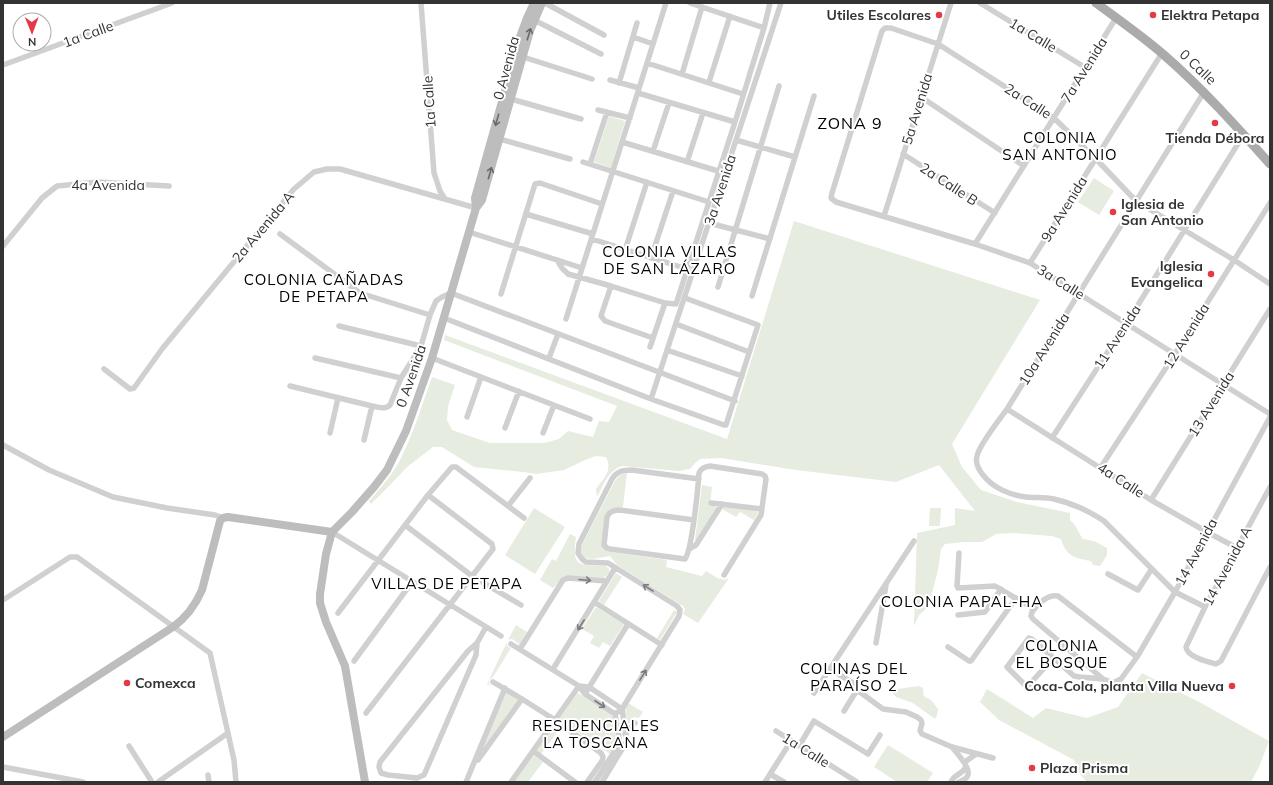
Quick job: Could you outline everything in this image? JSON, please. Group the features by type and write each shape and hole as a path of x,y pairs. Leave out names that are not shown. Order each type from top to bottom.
{"main road":[{"name":"0 Avenida","path":"332,532 361,502 387,470 406,431 432,358 444,318 476,208 475,198 511,99 524,24 534,3"},
{"name":"0 Avenida","path":"496,138 519,56 542,3"},
{"name":"0 Calle","path":"1096,3 1162,53 1204,92 1270,164"},
{"path":"3,737 173,627 184,618 198,600 202,590 220,521 223,518 228,517 332,532 326,554 320,603 326,622 345,666 365,782"}],"street":[{"name":"1a Calle","path":"3,65 172,3"},
{"name":"1a Calle","path":"421,3 434,173 440,191 445,199"},
{"path":"545,3 604,35"},
{"path":"566,319 666,3"},
{"path":"690,3 764,28"},
{"path":"557,260 568,274 580,276 665,303 676,304 735,122 764,28 770,3"},
{"name":"3a Avenida","path":"651,399 782,3"},
{"name":"5a Avenida","path":"884,216 951,3"},
{"name":"1a Calle","path":"980,3 1086,68"},
{"path":"682,74 702,7"},
{"path":"709,82 730,16"},
{"name":"7a Avenida","path":"975,244 1116,18"},
{"path":"534,20 601,54"},
{"path":"619,82 637,23"},
{"name":"2a Calle","path":"831,198 882,31 885,28 891,28 938,44 1054,118 1136,201 1234,260 1270,284"},
{"path":"633,38 653,44"},
{"name":"9a Avenida","path":"1030,263 1162,53"},
{"path":"519,56 592,79"},
{"path":"647,63 743,94"},
{"path":"610,80 619,82 669,103 735,122"},
{"path":"718,287 779,86"},
{"name":"10a Avenida","path":"1151,570 1104,521 1094,514 1053,499 1025,497 999,489 989,482 980,472 976,456 1007,409 1204,92"},
{"path":"752,296 814,96"},
{"path":"921,97 1024,166"},
{"path":"511,99 581,119"},
{"path":"654,151 669,103"},
{"path":"598,110 630,118"},
{"path":"590,164 607,112"},
{"path":"687,162 702,113"},
{"name":"11 Avenida","path":"1052,438 1244,134"},
{"path":"496,138 570,159"},
{"path":"736,140 795,157"},
{"path":"622,142 718,172"},
{"name":"2a Calle B","path":"903,154 995,213"},
{"path":"582,162 709,202"},
{"name":"2a Avenida A","path":"104,369 125,386 130,389 134,388 162,349 294,189 314,172 327,169 340,169 476,208"},
{"name":"4a Avenida","path":"3,246 42,198 56,186 98,182 169,186"},
{"path":"625,250 647,182"},
{"path":"501,294 535,184 537,183 602,204"},
{"path":"651,258 673,191"},
{"name":"3a Calle","path":"831,198 836,202 975,244 1030,263 1270,414"},
{"name":"12 Avenida","path":"1101,468 1270,204"},
{"path":"526,214 592,236 625,250 687,269"},
{"path":"709,223 770,239"},
{"path":"469,232 582,268"},
{"path":"280,234 360,293 430,315"},
{"path":"611,286 601,316 602,319 653,338"},
{"path":"290,386 372,406 384,408 388,407 401,378 421,346 430,315 436,301 451,293 735,401"},
{"path":"444,318 651,399 724,425 727,423 735,401 758,325 684,298"},
{"path":"650,347 665,303"},
{"name":"13 Avenida","path":"1151,500 1270,309"},
{"path":"676,324 750,352"},
{"path":"339,326 421,346"},
{"path":"549,358 558,334"},
{"path":"667,350 742,376"},
{"path":"314,358 401,378"},
{"path":"432,358 590,419"},
{"path":"467,417 481,377"},
{"path":"505,428 519,391"},
{"path":"330,433 338,398"},
{"path":"543,433 554,405"},
{"path":"364,440 372,406"},
{"name":"4a Calle","path":"1007,409 1151,500 1237,548"},
{"name":"14 Avenida","path":"1103,679 1115,682 1121,679 1137,656 1175,592 1207,532 1268,425 1270,417"},
{"path":"3,445 49,470 113,497 167,508 215,515 223,518"},
{"path":"338,613 450,468 455,467 524,518"},
{"path":"694,520 620,510 611,512 607,517 604,543 608,549 685,559 689,549 694,520 700,471 707,467 762,474 766,479 761,515 724,575"},
{"path":"615,714 622,709 662,645 679,615 679,608 606,562 586,562 579,555 579,542 615,474 620,471 626,470 699,479"},
{"path":"508,506 530,478"},
{"name":"14 Avenida A","path":"1270,487 1205,607 1186,647 1188,652 1201,660 1216,664 1221,661 1270,567"},
{"path":"366,713 492,551 492,544 428,495"},
{"path":"711,503 762,509"},
{"path":"689,549 696,545 722,504"},
{"path":"405,525 472,576 521,605"},
{"path":"332,532 501,636"},
{"path":"814,693 914,541"},
{"path":"959,552 958,588 995,586 1034,609"},
{"path":"3,600 70,557 77,557 210,653 234,760 236,782"},
{"path":"553,669 615,568"},
{"path":"1108,574 1138,590 1151,570 1175,592 1205,607"},
{"path":"520,649 563,580 568,578 606,581"},
{"path":"354,661 412,582"},
{"path":"876,643 886,583"},
{"path":"958,615 985,612 1001,589"},
{"path":"1103,679 1033,619 1031,616 1034,609 1048,597 1052,595 1058,596 1137,656"},
{"path":"948,647 969,661 973,660 1016,598"},
{"path":"594,602 662,645"},
{"path":"585,694 628,624"},
{"path":"478,643 468,651 380,762 379,767 381,773 417,778 424,775 476,655 478,643 486,627"},
{"path":"1053,658 1027,686 1008,667 1029,638 1032,639 1074,676 1103,679"},
{"path":"511,644 579,686 585,694 615,714 620,743 595,782"},
{"path":"830,669 853,683 857,690 883,709 906,712 917,717 922,723 920,731 922,734 952,747 993,758"},
{"path":"493,682 555,720 603,755 602,761 588,782"},
{"path":"579,686 589,687 622,709 627,742 602,782"},
{"path":"511,782 579,686"},
{"path":"466,782 505,688"},
{"path":"844,711 857,690"},
{"path":"472,768 522,699"},
{"path":"799,746 814,721 868,754 880,735"},
{"path":"619,736 626,734 635,723"},
{"name":"1a Calle","path":"776,731 857,782"},
{"path":"158,782 228,733"},
{"path":"765,782 791,740"},
{"path":"128,746 152,782"},
{"path":"952,747 965,764 969,773 968,776 959,782"},
{"path":"533,751 575,782"},
{"path":"951,782 954,777 965,770 965,764 976,754"},
{"path":"3,767 83,782"},
{"path":"770,774 784,782"},
{"path":"208,775 209,782"}],"shaded area":[{"path":"609,116 625,121 611,168 594,162"},
{"path":"1094,178 1114,191 1099,215 1078,202"},
{"path":"794,221 1040,300 952,444 962,467 981,490 1017,502 1070,513 1070,520 1083,539 1094,541 1107,548 1107,555 1100,566 1093,565 1091,561 1080,559 1068,553 1061,539 1052,536 1014,533 996,534 982,542 945,544 941,549 938,570 931,597 926,609 919,615 914,626 917,533 955,525 955,508 975,511 939,465 896,482 796,470 721,458 700,459 690,469 679,471 622,466 613,471 604,483 597,497 596,489 607,474 609,466 606,457 596,456 564,470 536,474 474,467 442,447 433,447 407,467 371,504 369,501 399,462 413,431 432,377 455,385 448,406 447,420 452,430 490,443 544,443 559,439 568,431 593,437 599,421 609,422 617,406 444,340 445,335 727,439"},
{"path":"627,473 623,507 610,509 605,514 602,544 611,552 667,560 666,567 702,576 706,571 719,579 724,580 729,578 698,623 683,614 685,609 683,606 617,565 610,556 590,559 582,556 582,545 615,481 620,475"},
{"path":"702,485 712,487 710,505 715,506 716,509 696,541 695,540"},
{"path":"723,507 756,511 758,513 754,520 740,512 736,517 722,509"},
{"path":"534,508 565,527 535,574 505,555"},
{"path":"930,508 941,508 940,526 929,526"},
{"path":"570,534 576,537 575,555 580,563 584,565 606,566 609,569 609,572 604,578 565,576 553,588 540,580 552,559 556,561"},
{"path":"616,573 622,577 604,605 599,601"},
{"path":"596,607 624,624 610,646 603,642 599,648 590,643 594,636 582,629"},
{"path":"674,610 677,612 660,640 657,638"},
{"path":"516,625 527,632 520,645 513,639 508,640"},
{"path":"507,642 507,646 511,648 493,677 489,680 489,684 493,687 487,684"},
{"path":"1142,673 1201,703 1269,741 1259,767 1251,782 1087,782 1080,774 1074,760 999,720 980,702 987,689 1033,718 1046,708 1087,718 1118,707"},
{"path":"919,686 923,688 924,696 930,699 938,709 935,719 913,703 896,697 890,690"},
{"path":"505,688 522,699 472,768"},
{"path":"578,693 612,714 617,743 593,782 590,782 610,754 559,719"},
{"path":"628,703 643,712 639,718 634,717 628,724 625,708"},
{"path":"556,724 561,727 541,754 536,750"},
{"path":"888,745 933,773 927,782 897,782 874,767"},
{"path":"533,755 543,762 528,782 514,782"}],"place":[{"name":"Utiles Escolares","path":"939,15"},
{"name":"Elektra Petapa","path":"1153,15"},
{"name":"Tienda Débora","path":"1215,123"},
{"name":"Iglesia de San Antonio","path":"1113,212"},
{"name":"Iglesia Evangelica","path":"1211,274"},
{"name":"Comexca","path":"127,683"},
{"name":"Coca-Cola, planta Villa Nueva","path":"1232,686"},
{"name":"Plaza Prisma","path":"1032,768"}],"district":[{"name":"ZONA 9","path":"850,123"},
{"name":"COLONIA SAN ANTONIO","path":"1060,146"},
{"name":"COLONIA VILLAS DE SAN LÁZARO","path":"670,260"},
{"name":"COLONIA CAÑADAS DE PETAPA","path":"324,288"},
{"name":"VILLAS DE PETAPA","path":"447,583"},
{"name":"COLONIA PAPAL-HA","path":"962,601"},
{"name":"COLONIA EL BOSQUE","path":"1062,654"},
{"name":"COLINAS DEL PARAÍSO 2","path":"854,676"},
{"name":"RESIDENCIALES LA TOSCANA","path":"596,734"}]}
